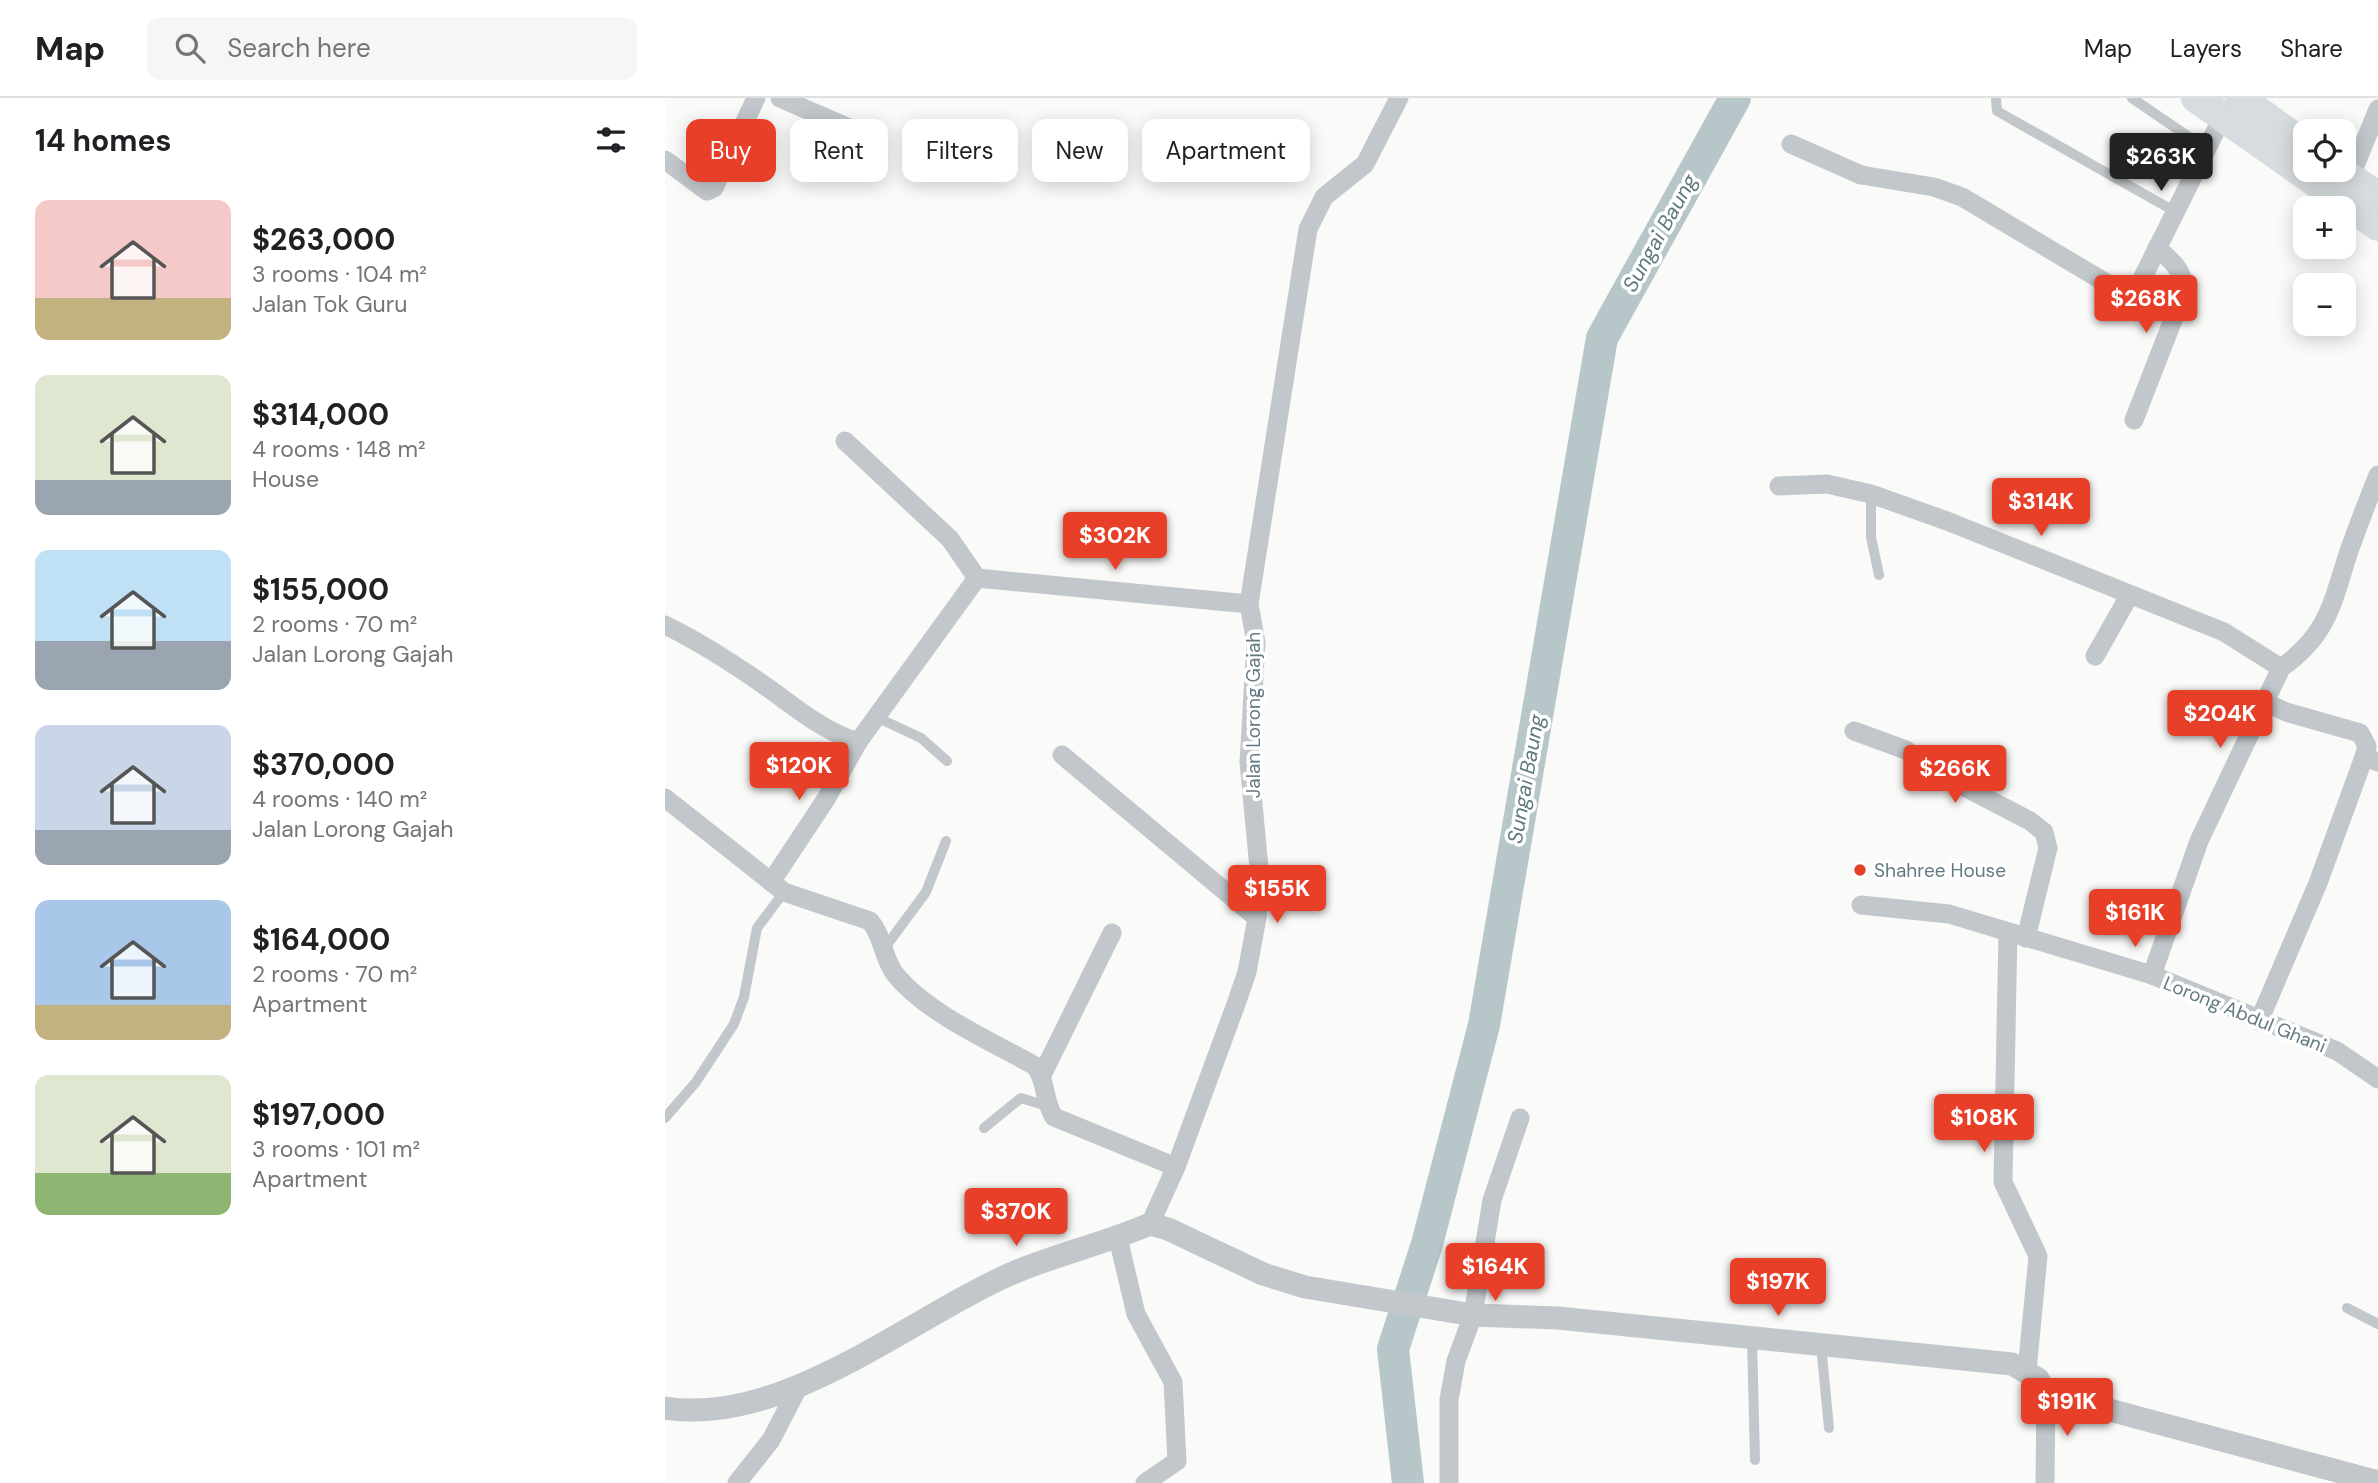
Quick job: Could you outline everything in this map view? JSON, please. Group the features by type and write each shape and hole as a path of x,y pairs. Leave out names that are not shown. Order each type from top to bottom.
{"main road":[{"path":"2196,98 2231,108 2293,139"},
{"path":"2231,108 2378,226"},
{"path":"2356,182 2378,196"}],"street":[{"path":"665,160 707,191 714,188 756,98"},
{"path":"780,98 828,119"},
{"name":"Jalan Lorong Gajah","path":"1150,1224 1176,1167 1240,993 1257,918 1259,868 1249,762 1256,643 1249,604 1308,229 1324,197 1366,164 1399,98"},
{"path":"1791,144 1861,175 1934,187 1962,197 2118,290 2132,291 2141,281 2206,148 2231,108"},
{"path":"2356,151 2378,109"},
{"path":"2134,420 2185,289 2183,275 2175,263 2157,248"},
{"path":"845,442 950,539 977,578 1249,604"},
{"path":"2152,975 2199,841 2281,668 2304,652 2330,612 2378,475"},
{"path":"1779,486 1824,484 1871,494 1947,521 2224,632 2281,668"},
{"path":"778,887 858,742 977,578"},
{"path":"2095,656 2129,596"},
{"path":"665,625 735,666 814,722 834,734 858,742"},
{"path":"2259,1021 2371,760 2361,733 2285,712 2265,702"},
{"path":"1854,731 1906,750 1934,771 2030,821 2045,832 2048,848 2017,935 2003,1182 2038,1256 2027,1371"},
{"path":"1062,755 1257,918"},
{"path":"665,798 778,887 870,920 879,931 893,971 919,999 1035,1066 1041,1075 1047,1106 1054,1117 1176,1167"},
{"name":"Lorong Abdul Ghani","path":"1861,905 1949,914 2152,975 2337,1051 2378,1079"},
{"path":"1041,1075 1112,933"},
{"path":"1449,1483 1449,1400 1456,1361 1473,1315 1492,1200 1520,1118"},
{"path":"665,1408 706,1410 774,1394 832,1371 957,1300 1020,1270 1118,1238 1150,1224 1168,1229 1263,1274 1305,1287 1473,1315 1558,1318 1821,1344 1995,1362 2027,1371 2038,1379 2046,1393 2045,1483"},
{"path":"1118,1238 1136,1314 1174,1385 1177,1461 1145,1483"},
{"path":"737,1483 771,1440 800,1384"},
{"path":"2046,1393 2378,1482"}],"lane":[{"path":"1996,98 1997,111 2174,211"},
{"path":"2132,98 2206,148"},
{"path":"1871,494 1871,537 1879,575"},
{"path":"875,717 922,738 947,761"},
{"path":"884,950 926,892 946,841"},
{"path":"665,1118 696,1083 734,1024 744,996 757,928 778,887"},
{"path":"983,1128 1021,1098 1047,1106"},
{"path":"2347,1308 2378,1324"},
{"path":"1752,1338 1755,1460"},
{"path":"1821,1344 1829,1428"}],"waterway":[{"name":"Sungai Baung","path":"1408,1483 1393,1349 1427,1244 1484,1025 1602,338 1735,98"}],"place":[{"name":"Shahree House","path":"1860,870"}]}
